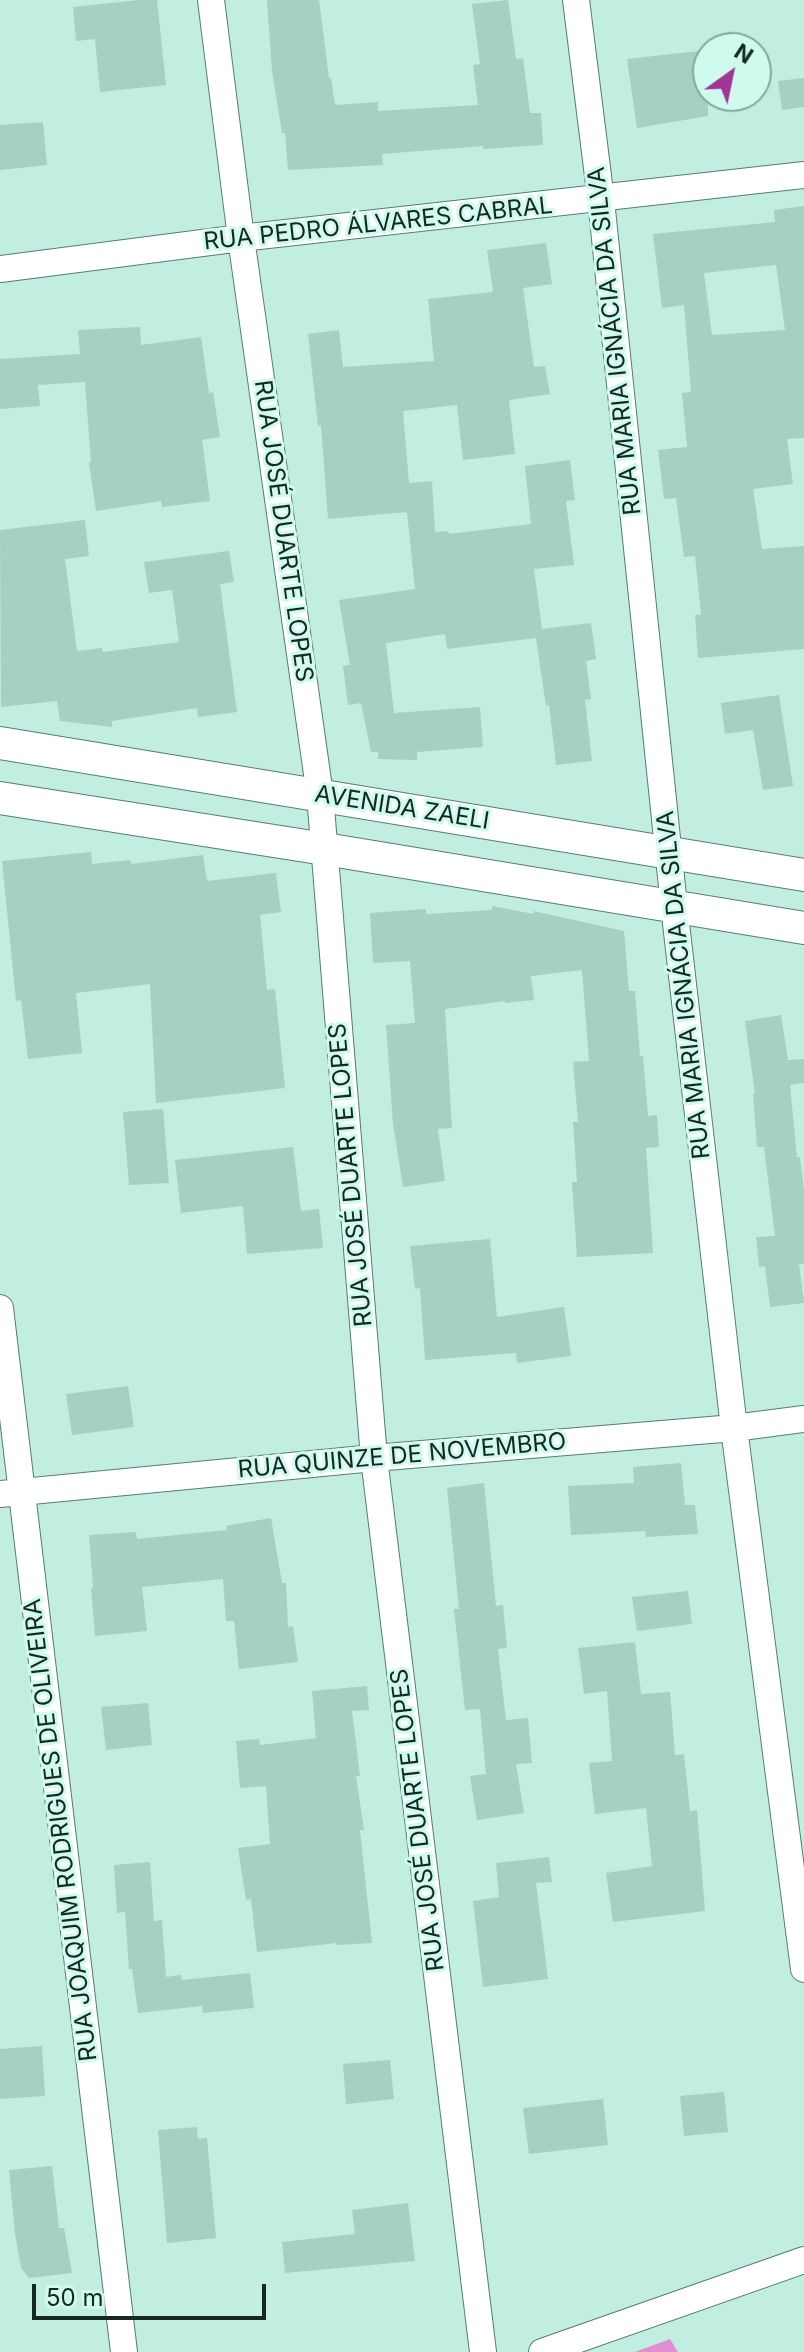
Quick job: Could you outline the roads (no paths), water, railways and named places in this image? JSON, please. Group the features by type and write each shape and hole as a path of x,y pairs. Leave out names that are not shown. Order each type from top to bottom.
{"street":[{"name":"RUA JOSÉ DUARTE LOPES","path":"211,0 241,238 320,795 374,1458 483,2352"},
{"name":"RUA MARIA IGNÁCIA DA SILVA","path":"576,0 601,200 674,906 734,1428 804,1969"},
{"name":"RUA PEDRO ÁLVARES CABRAL","path":"0,269 241,238 804,175"},
{"name":"AVENIDA ZAELI","path":"0,743 804,875"},
{"path":"0,798 804,928"},
{"name":"RUA JOAQUIM RODRIGUES DE OLIVEIRA","path":"0,1308 10,1492 124,2352"},
{"name":"RUA QUINZE DE NOVEMBRO","path":"10,1492 734,1428 804,1419"},
{"path":"542,2352 804,2260"}]}
